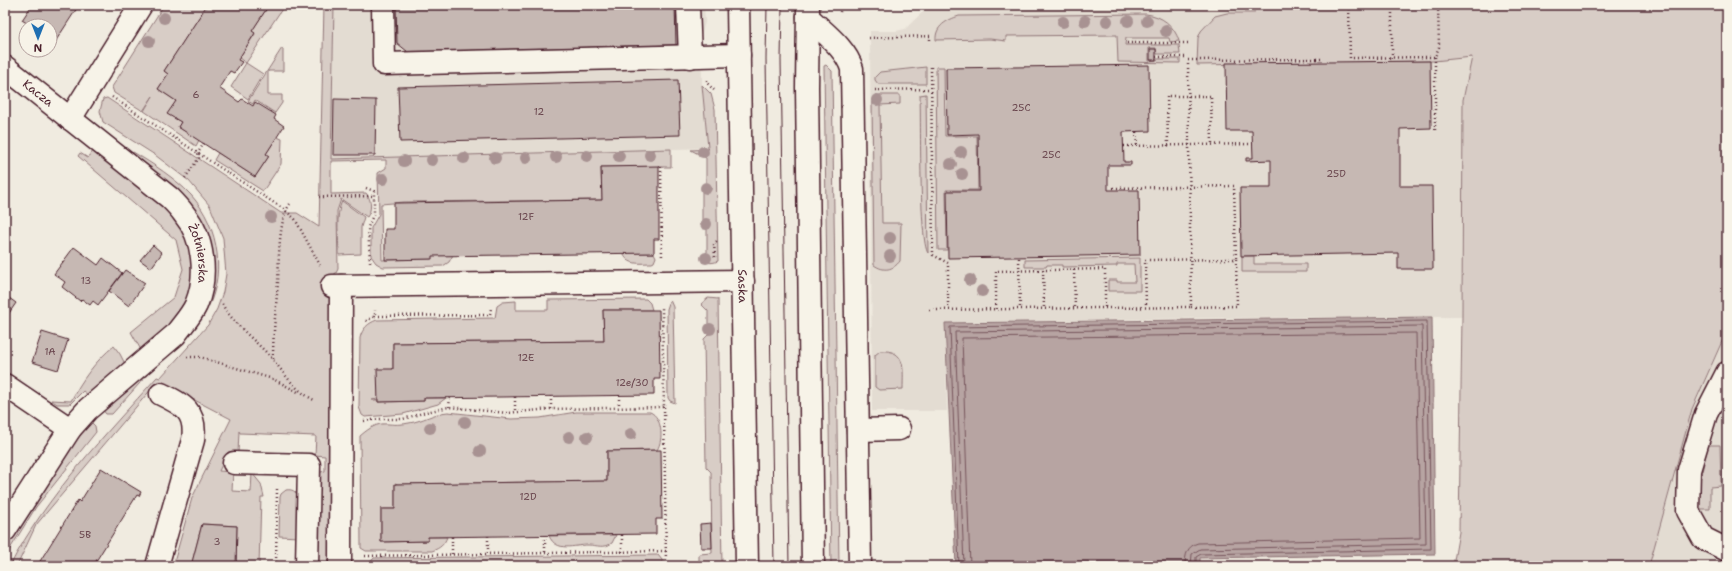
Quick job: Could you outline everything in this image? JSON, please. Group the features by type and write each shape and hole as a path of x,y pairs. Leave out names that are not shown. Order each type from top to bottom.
{"street":[{"path":"70,119 141,5"},
{"path":"383,5 384,64 739,55"},
{"path":"688,5 690,57"},
{"name":"Saska","path":"738,5 747,566"},
{"path":"808,11 842,49 852,69 860,566"},
{"path":"808,11 807,87 814,566"},
{"name":"Kacza","path":"5,67 70,119"},
{"name":"Żołnierska","path":"5,530 70,429 88,409 175,335 187,320 196,305 201,287 203,271 202,253 196,235 185,215 170,198 70,119"},
{"path":"340,566 340,413 337,286 743,281"},
{"path":"1727,374 1706,414 1690,470 1688,511 1703,538 1727,550"},
{"path":"5,385 70,429"},
{"path":"157,566 193,440 195,426 189,412 177,401 161,394"},
{"path":"858,430 899,429"},
{"path":"234,464 309,465 307,566"}],"path":[{"path":"1350,5 1350,58 1435,57"},
{"path":"1392,5 1392,58"},
{"path":"1435,133 1435,57 1439,47 1438,5"},
{"path":"868,38 930,36 930,40"},
{"path":"1127,43 1188,43"},
{"path":"1156,57 1321,59"},
{"path":"1188,64 1191,307"},
{"path":"930,67 933,255 948,263 948,310"},
{"path":"867,90 931,89"},
{"path":"109,95 285,210 295,219 323,270 337,286"},
{"path":"1168,146 1167,96 1211,96 1212,145"},
{"path":"1136,132 1137,146"},
{"path":"182,182 199,158 198,153 204,143"},
{"path":"1124,146 1253,144"},
{"path":"661,167 662,266"},
{"path":"929,310 1237,306 1234,186 1113,188"},
{"path":"319,197 374,196"},
{"path":"273,360 274,317 278,282 280,238 285,210 290,204"},
{"path":"1019,258 1020,309"},
{"path":"1146,307 1145,260 1236,259"},
{"path":"996,309 996,270 1105,269 1105,308"},
{"path":"1043,270 1044,309"},
{"path":"1074,270 1075,308"},
{"path":"375,316 374,296 377,286"},
{"path":"660,301 663,310 666,566"},
{"path":"221,302 229,315 273,360 291,383 302,394"},
{"path":"363,324 375,316 490,315 492,304"},
{"path":"185,357 200,357 273,379 355,422 379,419 403,419 449,407 482,411 515,412 551,409 664,407"},
{"path":"619,395 619,407"},
{"path":"551,396 551,409"},
{"path":"449,407 450,397"},
{"path":"515,397 515,412"},
{"path":"276,566 277,464"},
{"path":"622,534 622,552"},
{"path":"545,535 545,553"},
{"path":"488,536 488,554"},
{"path":"452,537 452,555"},
{"path":"362,556 666,551"}],"shaded area":[{"path":"164,5 207,5 164,71 168,74 158,89 176,101 168,114 181,122 178,127 199,140 196,146 144,111 153,96 143,111 114,93 112,87"},
{"path":"269,5 276,5 282,9 246,63 239,58 255,34 252,31"},
{"path":"324,5 334,5 331,159 671,149 671,167 601,167 602,200 404,202 381,204 382,260 431,259 431,255 453,255 449,262 443,266 383,267 376,263 371,256 371,228 379,214 378,173 386,168 386,160 331,161 331,194 366,193 371,205 367,217 341,199 337,211 338,269 333,275 332,286 329,566 318,566 319,475 321,472 325,471 325,456 315,455 316,436 240,433 239,431 238,453 228,452 219,471 233,472 232,491 251,492 252,473 261,484 264,497 261,497 259,566 236,566 237,526 202,524 191,566 173,566 192,498 231,419 158,381 36,525 17,566 10,566 24,540 58,491 97,444 157,377 160,378 208,325 217,309 223,292 226,274 223,238 210,206 189,181 155,155 103,122 100,111 103,99 107,98 281,213 297,213 319,227"},
{"path":"334,5 704,5 705,22 701,36 702,85 708,148 331,159"},
{"path":"930,5 1484,5 1463,100 1462,317 1201,318 945,323 947,411 872,411 870,31 896,31 905,29"},
{"path":"1254,5 1727,5 1727,330 1692,409 1649,566 1453,566 1459,532 1463,100 1472,57 1434,61 1197,65 1198,38 1201,31 1215,16 1227,13 1254,13"},
{"path":"1152,15 1167,22 1174,30 1179,41 1170,42 1169,38 1126,38 1125,45 1179,45 1180,54 1157,54 1156,48 1149,48 1149,61 1157,59 1180,59 1180,63 1118,62 1117,35 1006,36 1006,41 990,39 936,40 937,31 940,27 950,19 959,16"},
{"path":"282,48 283,71 268,71 268,95 282,95 282,103 275,113 255,100 253,104 248,101"},
{"path":"246,63 263,74 248,99 231,87"},
{"path":"826,65 832,71 839,566 831,566 824,66"},
{"path":"926,67 926,84 878,84 875,80 875,77 880,72"},
{"path":"936,67 944,67 945,136 977,136 978,190 946,190 947,250 938,250"},
{"path":"702,85 711,94 715,109 718,261 711,263 701,258 707,252 707,227 702,223 702,186 706,182 706,158 691,150 709,149"},
{"path":"926,94 928,253 925,244 923,226 920,95"},
{"path":"875,95 900,95 900,104 880,105 882,223 901,223 900,261 888,269 881,269 874,265 872,99"},
{"path":"277,137 282,139 281,164 263,191 214,160 218,153 255,177 269,156 266,154"},
{"path":"93,151 162,203 178,219 189,240 194,272 187,302 167,330 141,350 131,332 174,297 183,269 176,240 78,156 80,153 88,158"},
{"path":"133,152 171,177 191,195 201,208 208,222 214,237 217,253 218,269 216,285 211,301 204,315 196,326 169,356 168,354 212,272 130,155"},
{"path":"342,201 364,217 361,227 361,254 339,255 338,220"},
{"path":"623,253 654,253 656,257 652,263 635,263 628,260"},
{"path":"1242,256 1254,256 1254,264 1306,264 1306,272 1242,272"},
{"path":"1140,258 1140,291 1108,291 1108,280 1117,280 1117,282 1135,282 1134,264 1117,264 1117,266 1062,267 1062,265 1047,265 1046,267 1025,267 1025,260"},
{"path":"708,298 718,299 722,566 699,566 699,554 712,553 711,472 706,467 704,339 708,335 708,311 701,304"},
{"path":"646,299 650,303 652,310 603,310 604,341 393,343 393,369 378,399 372,400 378,400 378,402 424,401 424,398 446,398 438,404 403,414 365,417 362,415 359,407 360,338 364,329 374,321 495,318 497,306 503,302 516,301 516,310 548,310 548,300"},
{"path":"670,300 673,307 675,403 670,401 668,398 667,309"},
{"path":"1727,330 1727,566 1649,566 1692,409"},
{"path":"114,346 125,364 89,396 83,391 70,404 57,404 51,400 71,401 79,386 90,371"},
{"path":"880,351 889,351 895,353 899,357 903,368 903,389 879,390 875,387 875,355"},
{"path":"146,372 148,374 112,414 106,414 102,409"},
{"path":"448,412 511,419 540,418 576,412 650,412 657,418 659,423 661,429 661,440 657,450 607,451 607,481 395,483 395,509 381,509 381,542 428,541 428,537 447,537 445,542 437,549 432,551 366,551 361,548 360,436 379,424 409,423"},
{"path":"90,421 95,426 96,432 36,507 5,557 5,549 20,524 69,448"},
{"path":"1708,445 1720,445 1721,486 1710,487 1710,509 1696,509 1697,494"},
{"path":"286,490 294,491 298,497 298,537 279,536 280,497"},
{"path":"616,535 612,543 606,546 588,545 566,547 556,545 549,536"},
{"path":"658,555 662,560 663,566 367,566 374,558"}],"water":[{"path":"1432,317 1435,554 1200,558 1200,566 956,566 945,323"}],"building":[{"path":"32,5 79,5 58,37 58,18 23,18"},
{"path":"207,5 269,5 252,31 255,33 238,60 242,62 234,73 230,71 219,88 239,102 242,99 253,106 255,102 276,115 274,119 284,126 266,154 269,156 255,177 178,127 181,122 167,114 176,101 158,89 168,74 164,71"},
{"path":"396,5 675,5 676,45 408,52 397,43"},
{"path":"1150,49 1156,49 1156,60 1150,60"},
{"path":"1430,61 1431,128 1400,129 1400,186 1432,186 1433,269 1398,269 1398,253 1241,256 1240,188 1271,188 1271,160 1246,161 1246,158 1253,158 1252,131 1227,131 1226,63"},
{"path":"1149,65 1150,131 1123,132 1124,162 1131,162 1131,165 1108,165 1108,190 1139,190 1140,255 948,258 947,191 979,191 978,134 947,135 946,68"},
{"path":"678,80 680,135 400,142 398,87"},
{"path":"334,99 376,100 375,155 333,155"},
{"path":"659,166 659,239 654,239 654,253 432,256 432,259 385,260 385,229 394,229 394,203 602,200 601,167"},
{"path":"153,245 162,253 151,268 140,260"},
{"path":"74,247 98,265 103,258 122,273 98,305 93,301 90,305 82,299 80,301 62,287 65,282 54,274"},
{"path":"125,270 145,283 129,306 109,291"},
{"path":"5,295 16,303 5,319"},
{"path":"603,310 659,310 660,379 654,379 654,395 424,398 424,401 378,402 377,369 393,369 393,343 604,341"},
{"path":"42,332 68,340 58,370 32,362"},
{"path":"1724,420 1727,420 1727,535 1723,535"},
{"path":"661,450 662,519 656,519 656,534 428,537 428,541 381,542 381,509 395,509 395,484 607,481 607,451"},
{"path":"101,468 141,492 139,496 137,495 93,566 37,566 78,500 80,502"},
{"path":"711,523 712,548 701,548 700,524"},
{"path":"202,524 237,526 236,566 191,566"}],"tram line":[{"path":"767,5 766,59 774,566"},
{"path":"782,5 781,60 789,566"}]}
